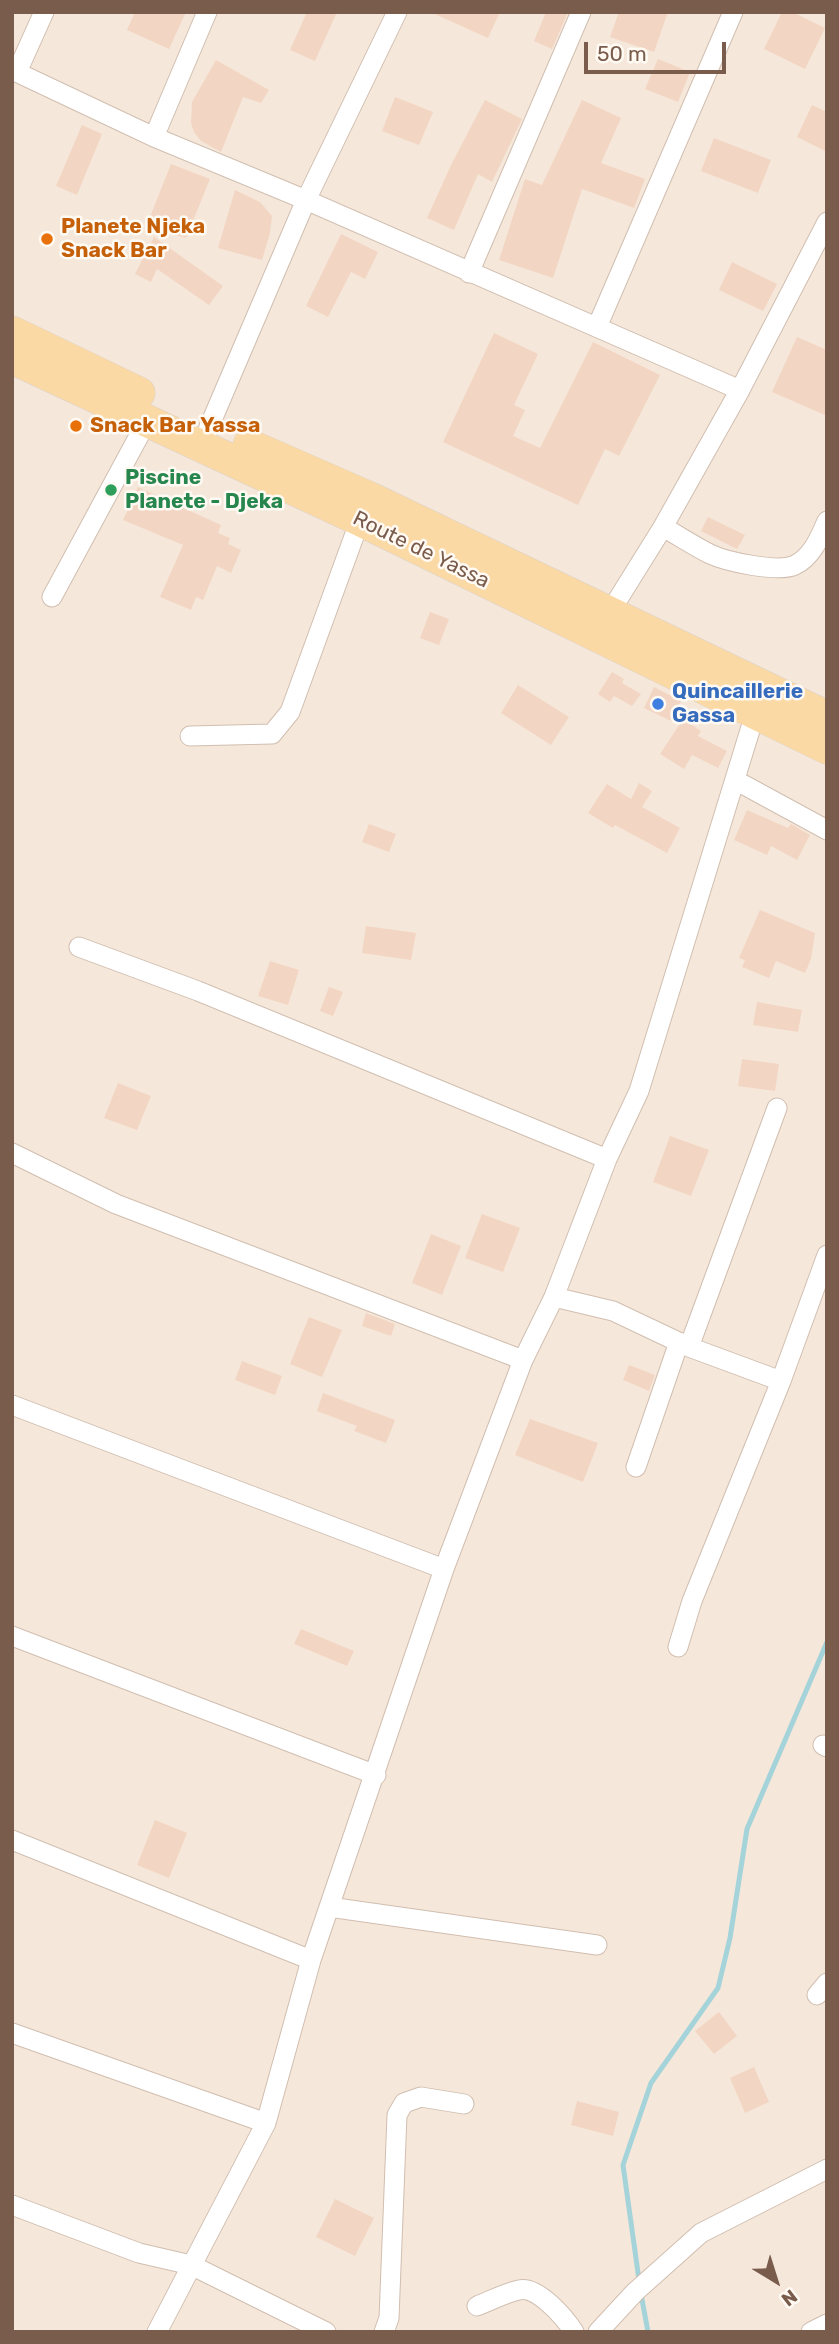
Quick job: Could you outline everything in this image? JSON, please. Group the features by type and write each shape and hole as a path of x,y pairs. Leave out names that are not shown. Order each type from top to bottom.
{"main road":[{"name":"Route de Yassa","path":"12,332 360,520 603,624 758,686 827,718"},
{"name":"Route de Yassa","path":"12,358 147,421 206,437 370,498 603,624 755,714 827,748"}],"street":[{"path":"44,12 15,71 154,137 306,200 740,390"},
{"path":"154,137 207,12"},
{"path":"206,437 306,200 397,12"},
{"path":"469,273 581,12"},
{"path":"597,327 733,12"},
{"path":"603,624 663,527 740,390 827,222"},
{"path":"52,597 147,421"},
{"path":"190,736 272,734 290,712 360,520"},
{"path":"663,527 713,555 773,569 795,565 808,554 827,522"},
{"path":"157,2332 266,2123 311,1959 444,1569 523,1360 554,1297 607,1159 639,1091 755,714"},
{"path":"736,780 827,830"},
{"path":"79,947 198,990 607,1159"},
{"path":"636,1467 777,1108"},
{"path":"12,1153 116,1203 523,1360"},
{"path":"678,1647 692,1601 781,1381 827,1255"},
{"path":"554,1297 613,1311 684,1345 781,1381"},
{"path":"12,1405 444,1569"},
{"path":"12,1636 376,1774"},
{"path":"12,1840 311,1959"},
{"path":"330,1907 597,1945"},
{"path":"12,2033 266,2123"},
{"path":"384,2332 389,2318 397,2115 404,2103 421,2097 464,2104"},
{"path":"598,2332 635,2292 701,2234 827,2169"},
{"path":"12,2205 139,2253 191,2265 326,2332"},
{"path":"477,2306 522,2289 535,2292 568,2322 574,2332"},
{"path":"811,2332 827,2324"}],"shaded area":[{"path":"12,12 827,12 827,2332 12,2332"}],"building":[{"path":"135,12 186,12 169,49 127,30"},
{"path":"307,12 337,12 315,61 290,50"},
{"path":"430,12 500,12 488,38"},
{"path":"546,12 568,12 552,49 534,41"},
{"path":"619,12 668,12 654,52 610,37"},
{"path":"782,12 792,12 825,28 805,69 764,49"},
{"path":"658,59 690,72 678,102 645,89"},
{"path":"216,60 269,90 261,103 243,97 221,152 201,141 191,123 192,102"},
{"path":"395,97 433,112 419,145 382,131"},
{"path":"485,100 522,119 492,182 478,174 454,230 427,218"},
{"path":"582,100 621,118 601,163 645,179 634,208 582,189 553,278 499,260 525,179 542,185"},
{"path":"812,105 827,112 827,152 797,137"},
{"path":"82,125 102,134 77,195 56,186"},
{"path":"714,138 771,160 758,193 701,171"},
{"path":"171,164 210,179 186,238 146,227"},
{"path":"235,190 260,202 272,216 262,260 218,248"},
{"path":"341,234 378,252 365,279 351,272 328,317 306,306"},
{"path":"154,237 223,286 209,305 157,269 151,282 135,274"},
{"path":"732,262 777,284 763,311 719,290"},
{"path":"494,333 538,354 514,405 525,410 513,436 540,448 593,342 660,375 619,456 605,449 578,505 443,442"},
{"path":"797,337 827,350 827,416 772,392"},
{"path":"138,487 221,525 218,533 230,538 228,544 241,550 231,573 217,566 203,600 196,597 191,610 160,597 183,545 123,520"},
{"path":"708,517 745,535 737,549 701,531"},
{"path":"430,612 449,619 439,645 420,638"},
{"path":"612,672 624,679 622,683 641,694 632,706 614,696 610,702 598,694"},
{"path":"518,685 569,717 551,745 501,713"},
{"path":"654,687 681,701 671,721 644,708"},
{"path":"683,719 701,731 698,736 727,751 718,768 692,755 684,769 660,754"},
{"path":"639,783 652,791 642,807 680,828 667,853 588,813 607,784 631,799"},
{"path":"747,810 788,828 791,824 810,835 797,860 771,846 767,855 734,840"},
{"path":"369,824 396,834 389,852 362,842"},
{"path":"760,910 815,933 811,959 805,973 776,961 769,978 742,967 745,960 739,958"},
{"path":"366,926 416,933 411,960 362,953"},
{"path":"270,961 299,970 288,1005 258,996"},
{"path":"329,987 343,992 333,1016 320,1011"},
{"path":"757,1002 802,1010 798,1032 753,1025"},
{"path":"742,1059 779,1064 775,1091 738,1086"},
{"path":"118,1083 151,1096 137,1130 104,1118"},
{"path":"670,1136 709,1150 691,1196 653,1182"},
{"path":"482,1214 520,1228 503,1272 465,1258"},
{"path":"431,1234 461,1246 442,1295 412,1283"},
{"path":"366,1313 395,1324 391,1336 362,1326"},
{"path":"309,1317 342,1330 322,1377 290,1364"},
{"path":"242,1361 282,1376 275,1395 235,1380"},
{"path":"629,1365 655,1375 649,1391 623,1380"},
{"path":"323,1393 395,1420 386,1443 354,1431 357,1426 317,1411"},
{"path":"530,1419 598,1443 583,1482 515,1455"},
{"path":"301,1629 354,1651 347,1666 294,1644"},
{"path":"155,1820 187,1833 169,1878 137,1865"},
{"path":"719,2012 737,2036 714,2054 695,2031"},
{"path":"754,2067 769,2102 745,2113 730,2078"},
{"path":"577,2101 619,2112 613,2136 571,2125"},
{"path":"335,2199 374,2218 355,2256 316,2237"}],"waterway":[{"path":"639,2280 623,2165 651,2083 718,1988 730,1938 747,1829 827,1642"},
{"path":"641,2294 648,2332"}],"place":[{"name":"Planete Njeka Snack Bar","path":"47,239"},
{"name":"Snack Bar Yassa","path":"76,426"},
{"name":"Piscine Planete - Djeka","path":"111,490"},
{"name":"Quincaillerie Gassa","path":"658,704"}]}
